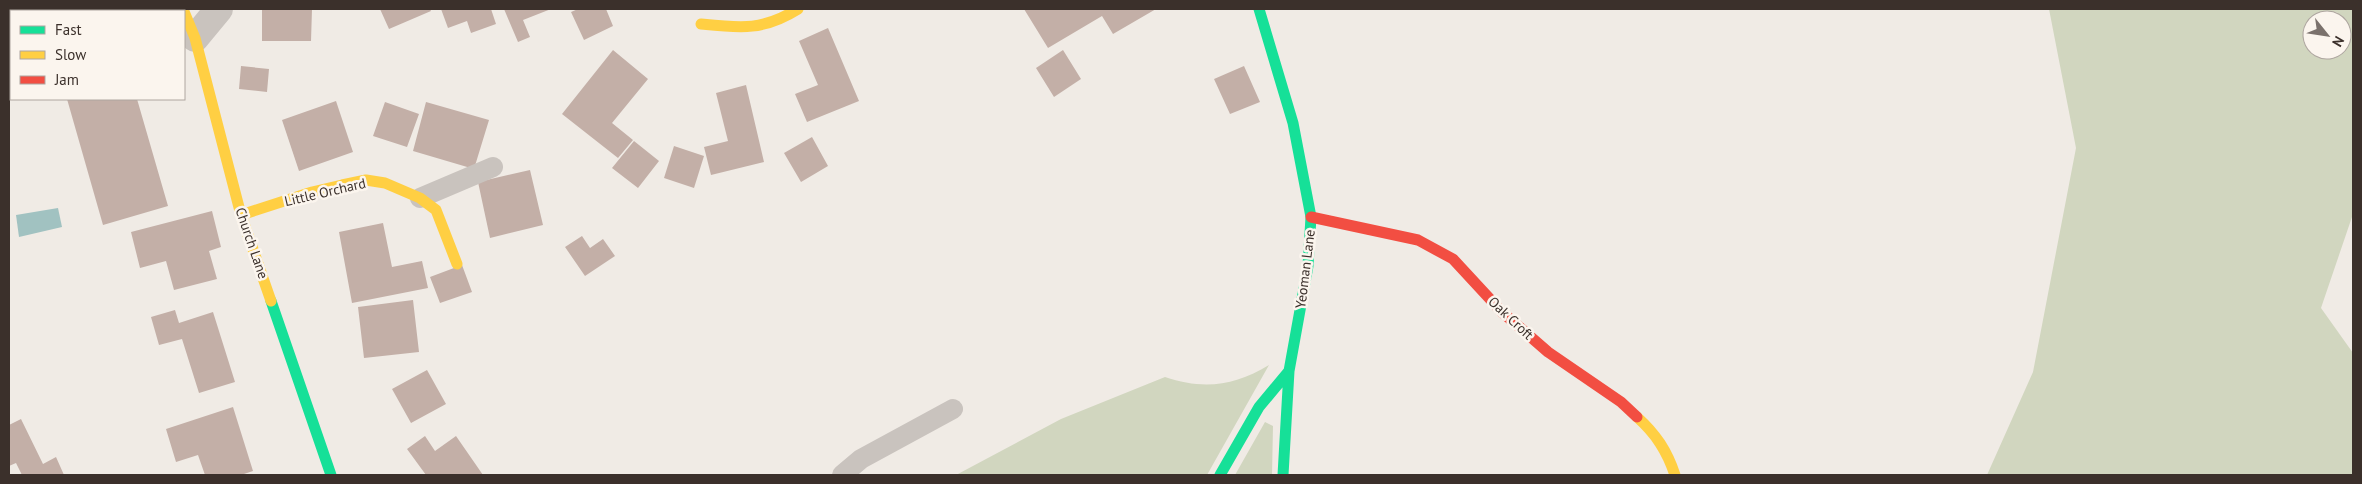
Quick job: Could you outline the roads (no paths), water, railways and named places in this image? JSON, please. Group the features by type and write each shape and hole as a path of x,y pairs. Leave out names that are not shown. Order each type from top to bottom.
{"street":[{"path":"195,38 219,9"},
{"path":"701,24 738,27 770,24 798,9"},
{"name":"Yeoman Lane","path":"1259,9 1293,123 1311,217 1308,266 1289,371 1283,475"},
{"name":"Church Lane","path":"185,14 195,38 241,215 331,475"},
{"name":"Little Orchard","path":"241,215 312,192 366,180 385,183 420,198 436,210 446,229 457,264"},
{"name":"Oak Croft","path":"1311,217 1418,240 1453,259 1502,312 1548,352 1621,402 1651,429 1668,452 1675,475"},
{"path":"1220,475 1260,404 1274,385 1289,371"}],"lane":[{"path":"420,198 493,167"},
{"path":"842,475 861,459 953,409"}],"water":[{"path":"58,208 62,227 19,237 16,215"}]}
